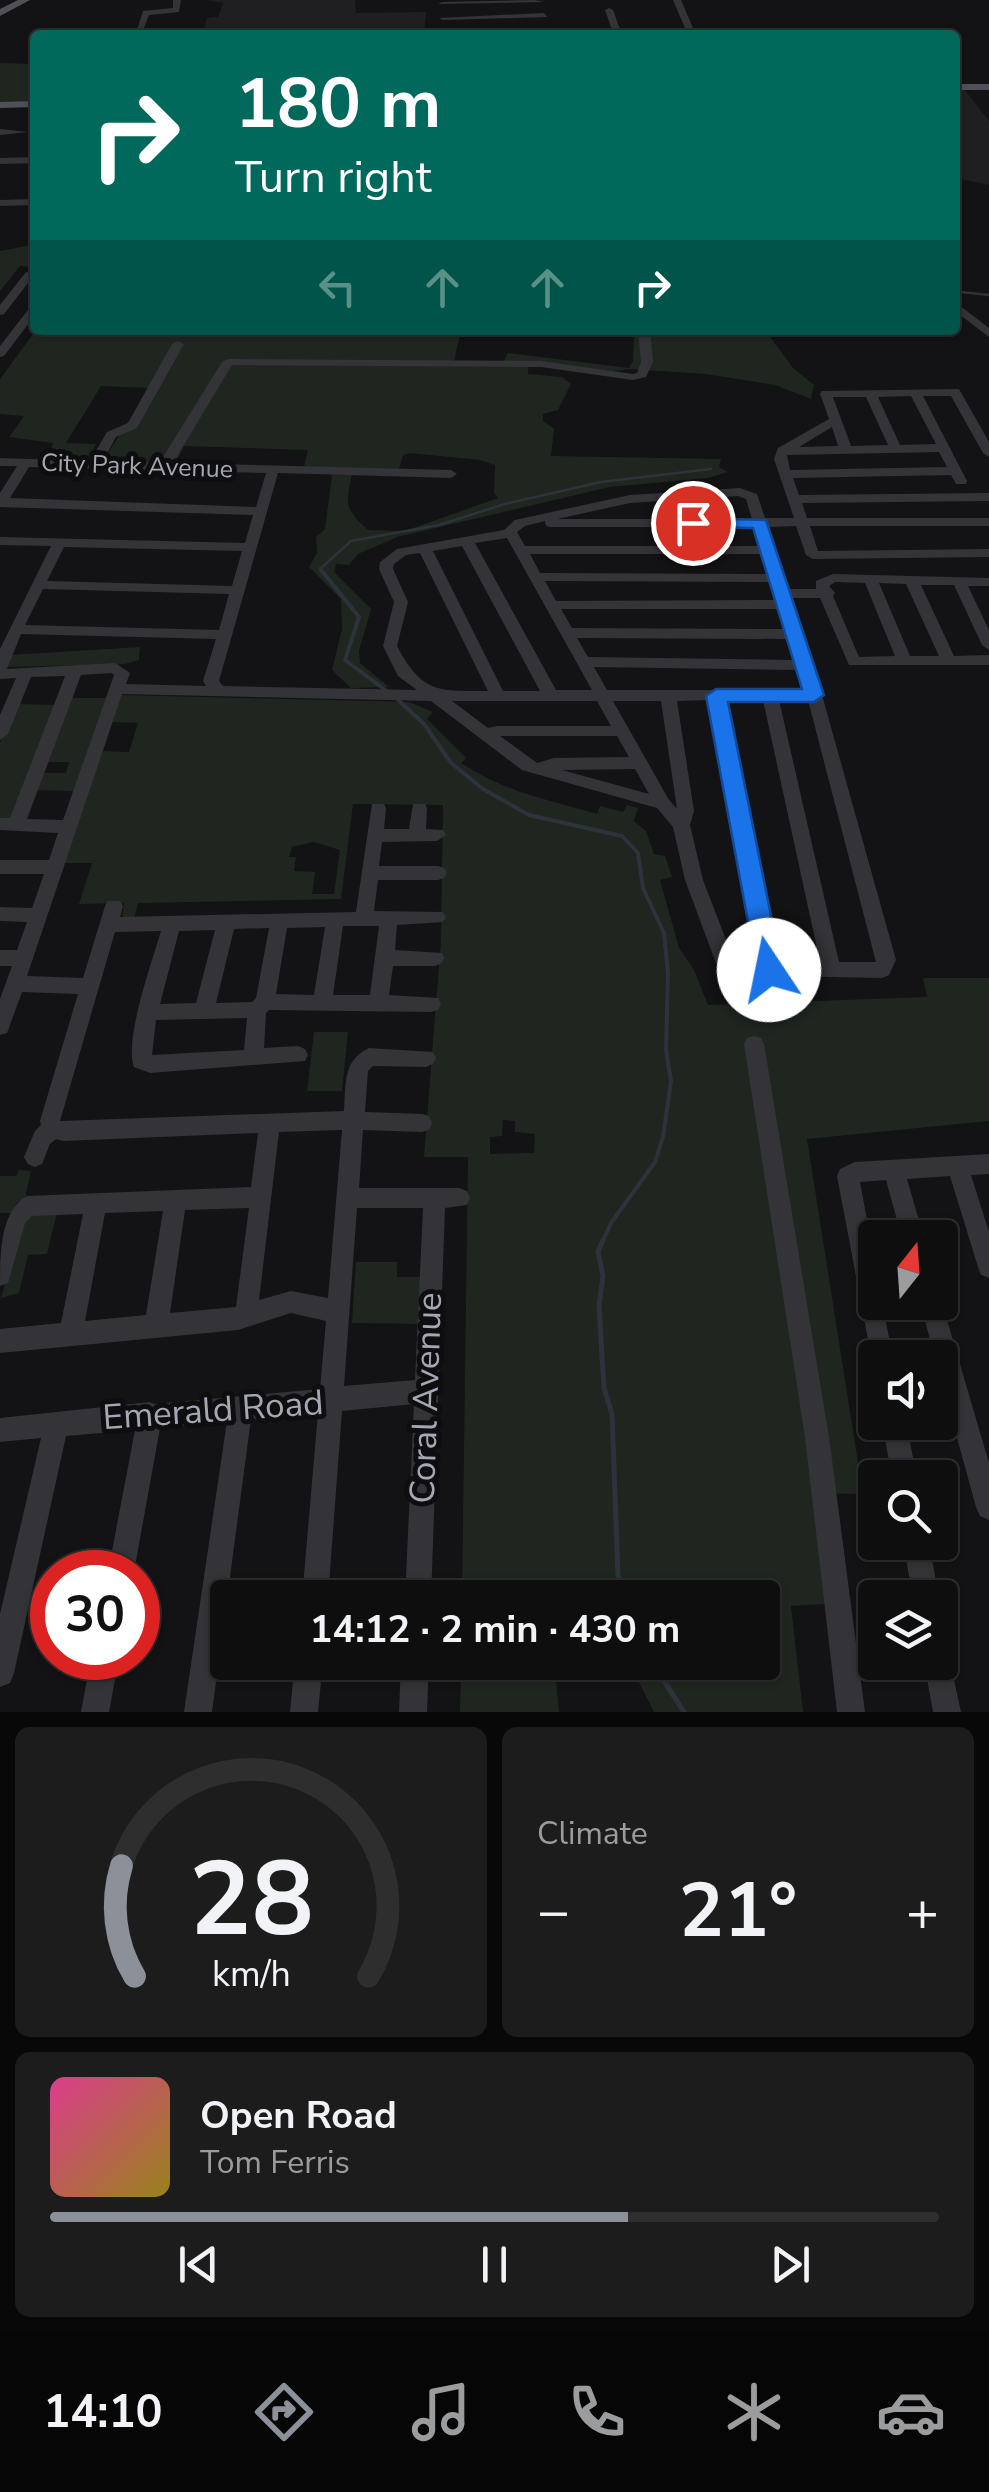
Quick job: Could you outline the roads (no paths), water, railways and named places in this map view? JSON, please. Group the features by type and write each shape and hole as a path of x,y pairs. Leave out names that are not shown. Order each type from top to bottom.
{"main road":[{"path":"0,13 25,0"},
{"path":"960,87 989,87"},
{"path":"0,105 30,104"}],"street":[{"path":"140,28 146,14 161,9 177,10 178,0"},
{"path":"677,0 690,30"},
{"path":"442,30 442,2 539,1 546,16 545,30"},
{"path":"609,10 616,30"},
{"path":"508,16 509,30"},
{"path":"443,18 546,16 613,22"},
{"path":"477,17 477,30"},
{"path":"0,132 24,132"},
{"path":"0,161 30,160"},
{"path":"0,203 30,202"},
{"path":"0,312 28,274"},
{"path":"960,309 989,334"},
{"path":"1,350 30,314"},
{"path":"164,467 228,362 541,364 633,377 642,375 647,362 644,335"},
{"path":"94,464 110,435 132,425 178,344"},
{"path":"916,392 970,497"},
{"path":"846,450 826,394 955,392 988,449"},
{"path":"870,394 896,449"},
{"path":"782,451 834,420"},
{"path":"782,451 944,448"},
{"path":"782,451 785,474 813,555 989,553"},
{"name":"City Park Avenue","path":"0,462 451,474"},
{"path":"0,502 26,462"},
{"path":"226,692 212,684 274,470"},
{"path":"785,474 956,472"},
{"path":"663,804 535,770 431,696 403,672 390,649 400,602 385,566 399,553 511,533 516,525 630,499 740,492 751,495 814,695 888,963 875,970 736,970 724,962 694,880 682,825 686,811 668,696"},
{"path":"794,499 989,497"},
{"path":"0,502 262,511"},
{"path":"541,521 989,522"},
{"path":"511,533 663,804 682,825"},
{"path":"0,541 249,547"},
{"path":"467,542 551,696"},
{"path":"0,1026 122,675 118,669 0,671 15,629 59,544"},
{"path":"425,549 498,696"},
{"path":"521,550 768,550"},
{"path":"536,577 828,593"},
{"path":"989,582 832,578 821,584 854,662 989,660"},
{"path":"870,578 905,662"},
{"path":"912,581 949,661"},
{"path":"959,582 989,645"},
{"path":"37,586 237,590"},
{"path":"553,605 782,592"},
{"path":"15,629 224,634"},
{"path":"569,633 795,634"},
{"path":"585,662 804,664"},
{"path":"70,826 8,824 75,670"},
{"path":"0,734 26,672"},
{"path":"118,689 381,696 814,695"},
{"path":"770,695 831,970"},
{"path":"716,696 769,970"},
{"path":"485,735 497,731 622,731"},
{"path":"535,770 548,764 642,763"},
{"path":"364,919 378,808"},
{"path":"417,835 419,808"},
{"path":"374,836 438,835"},
{"path":"0,867 53,867"},
{"path":"370,873 438,873"},
{"path":"0,914 37,914"},
{"path":"422,1123 270,1123 64,1132 53,1128 50,1121 111,916 172,924 437,917"},
{"path":"379,1004 389,918"},
{"path":"322,1003 335,922"},
{"path":"253,1057 279,923"},
{"path":"172,924 139,1053 145,1063 298,1055"},
{"path":"204,1011 226,924"},
{"path":"0,958 23,958"},
{"path":"384,958 435,958"},
{"path":"8,996 89,986"},
{"path":"148,1012 322,1003 432,1004"},
{"path":"754,1044 806,1364 851,1712"},
{"path":"317,1580 334,1402 353,1122 362,1060 426,1058"},
{"path":"246,1316 270,1123"},
{"path":"35,1158 41,1140 53,1128"},
{"path":"878,1340 847,1180 856,1172 989,1164"},
{"path":"957,1166 989,1268"},
{"path":"894,1172 908,1220"},
{"path":"0,1275 22,1209 32,1205 261,1197"},
{"name":"Coral Avenue","path":"348,1198 447,1198 426,1391 419,1580"},
{"path":"156,1328 175,1202"},
{"path":"70,1336 96,1204"},
{"path":"0,1340 156,1328 246,1316 291,1302 340,1312"},
{"path":"936,1320 989,1506"},
{"name":"Emerald Road","path":"0,1430 426,1391"},
{"path":"198,1712 241,1406"},
{"path":"125,1550 150,1414"},
{"path":"0,1673 57,1423"},
{"path":"95,1712 101,1680"},
{"path":"304,1712 307,1680"},
{"path":"413,1712 414,1680"},
{"path":"941,1680 947,1712"}],"waterway":[{"path":"960,291 989,295"},
{"path":"321,570 351,541 439,525 505,504 601,482 711,469"},
{"path":"321,570 359,617 345,660 388,692"},
{"path":"396,698 424,724 451,763 483,789 529,815 622,836 638,853 643,888 664,933 668,973 666,1050 671,1081 663,1137 655,1162 611,1223 602,1243"},
{"path":"603,1240 598,1252 603,1276 599,1306 604,1388 612,1414 620,1580"},
{"path":"664,1680 684,1712"}]}
